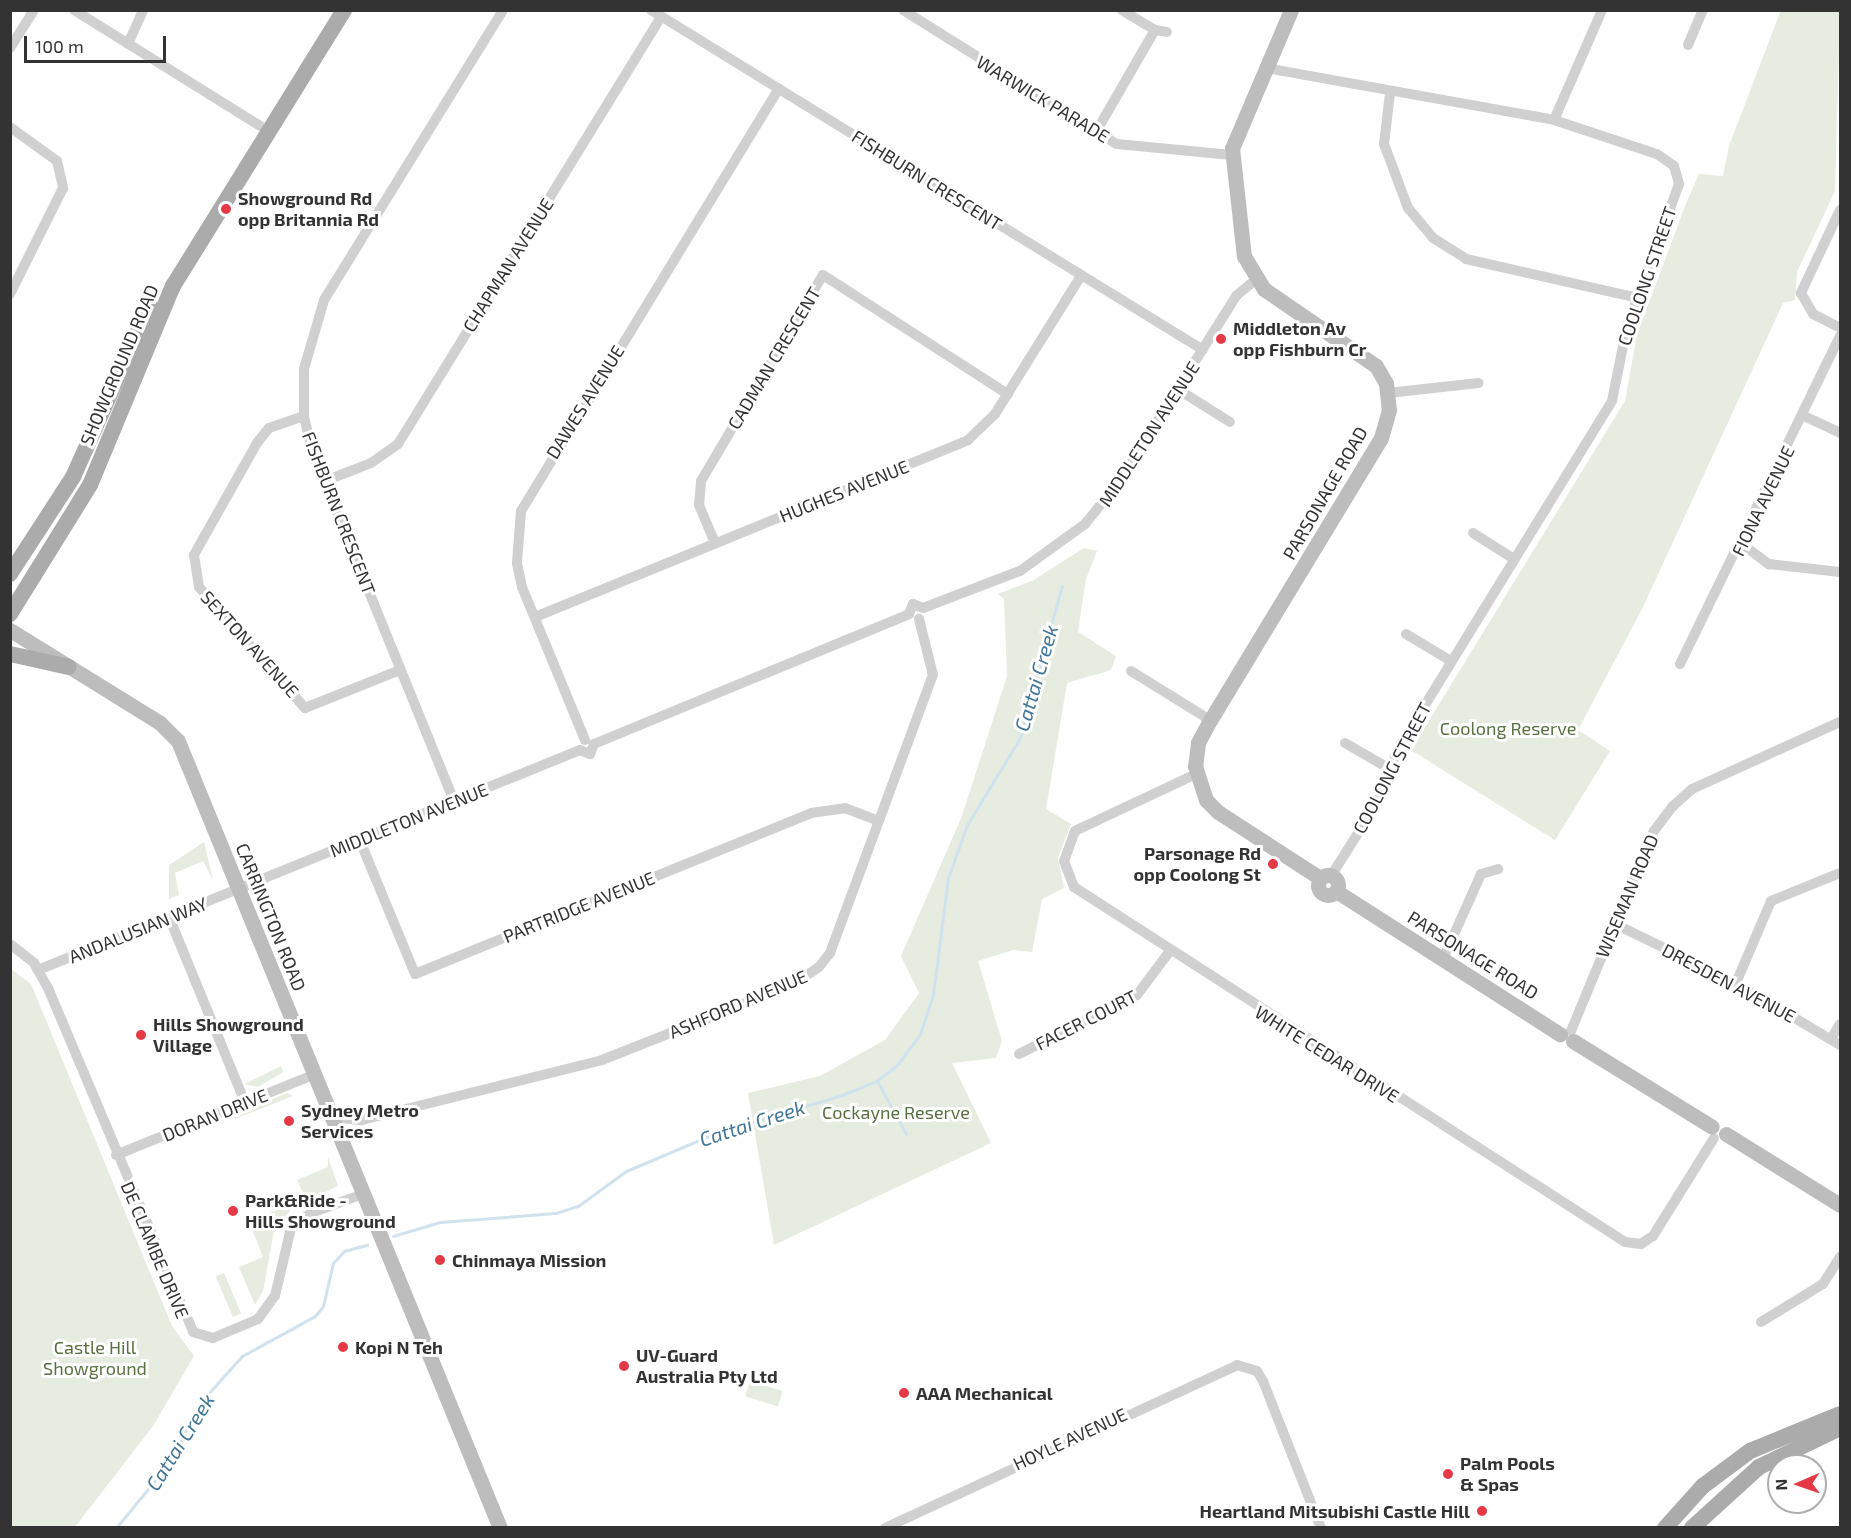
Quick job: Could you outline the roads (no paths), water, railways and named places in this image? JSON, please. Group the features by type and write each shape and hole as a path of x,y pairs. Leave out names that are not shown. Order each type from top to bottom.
{"main road":[{"name":"SHOWGROUND ROAD","path":"10,574 76,470 147,310 331,10"},
{"name":"SHOWGROUND ROAD","path":"10,614 90,485 173,286 344,10"},
{"path":"10,654 69,666"},
{"path":"1665,1527 1702,1486 1750,1451 1840,1414"},
{"path":"1692,1527 1759,1467 1840,1428"}],"street":[{"path":"10,48 34,10"},
{"path":"74,10 260,126"},
{"path":"128,44 143,10"},
{"name":"FISHBURN CRESCENT","path":"454,801 326,481 304,416 308,345 324,300 503,10"},
{"name":"FISHBURN CRESCENT","path":"651,10 1203,350"},
{"name":"WARWICK PARADE","path":"903,10 1117,144 1231,155"},
{"path":"1122,10 1155,30 1167,32"},
{"path":"1291,10 1231,155 1244,256 1255,280 1367,357 1388,393 1478,383"},
{"path":"1554,120 1602,10"},
{"path":"1688,45 1703,10"},
{"name":"CHAPMAN AVENUE","path":"326,481 371,463 398,444 661,17"},
{"path":"1096,132 1155,30"},
{"name":"COOLONG STREET","path":"1266,68 1390,93 1554,120 1657,154 1674,166 1679,184 1638,298 1612,401 1451,662 1329,882"},
{"name":"DAWES AVENUE","path":"589,742 535,617 517,563 521,511 779,89"},
{"path":"1390,93 1384,144 1408,208 1433,238 1466,259 1638,298"},
{"path":"10,127 57,160 63,188 10,294"},
{"path":"1840,210 1801,293 1812,314 1840,328"},
{"name":"CADMAN CRESCENT","path":"715,543 699,506 701,481 823,275 1008,394"},
{"name":"HUGHES AVENUE","path":"535,617 968,440 986,425 1008,394 1081,276"},
{"name":"MIDDLETON AVENUE","path":"238,890 580,750 589,742 917,614 1020,571 1064,544 1104,504 1179,390 1236,296 1255,280"},
{"name":"FIONA AVENUE","path":"1680,664 1742,544 1840,336"},
{"path":"1179,390 1230,422"},
{"name":"PARSONAGE ROAD","path":"1388,393 1381,438 1210,720 1198,743 1196,774 1218,812 1329,882 1443,959 1568,1035 1717,1133 1839,1202"},
{"name":"SEXTON AVENUE","path":"304,416 269,428 257,443 194,555 199,587 305,708 400,670"},
{"path":"1804,416 1840,433"},
{"path":"1473,533 1514,560"},
{"path":"1742,544 1769,564 1840,572"},
{"name":"ASHFORD AVENUE","path":"331,1117 362,1120 602,1060 808,976 830,953 933,675 917,614"},
{"name":"CARRINGTON ROAD","path":"10,630 160,723 178,741 500,1527"},
{"path":"1406,634 1451,662"},
{"path":"1131,671 1210,720"},
{"name":"WISEMAN ROAD","path":"1568,1035 1654,831 1677,801 1840,722"},
{"path":"1345,743 1390,769"},
{"name":"WHITE CEDAR DRIVE","path":"1196,774 1079,827 1064,861 1069,880 1083,895 1625,1242 1641,1244 1653,1236 1717,1133"},
{"name":"PARTRIDGE AVENUE","path":"360,841 414,974 811,813 845,808 879,821"},
{"path":"1443,959 1481,874 1498,869"},
{"path":"1736,983 1772,902 1840,873"},
{"name":"ANDALUSIAN WAY","path":"38,970 238,890"},
{"path":"169,917 245,1102"},
{"name":"DRESDEN AVENUE","path":"1615,924 1736,983 1836,1042"},
{"name":"DE CLAMBE DRIVE","path":"10,944 38,970 184,1322 206,1338 249,1324 266,1311 275,1296 284,1242 297,1222 363,1194"},
{"name":"FACER COURT","path":"1019,1054 1137,995 1169,952"},
{"path":"1836,1042 1840,1024"},
{"name":"DORAN DRIVE","path":"116,1155 313,1075"},
{"path":"1761,1322 1823,1284 1840,1257"},
{"name":"HOYLE AVENUE","path":"885,1527 1226,1367 1248,1365 1257,1371 1321,1527"}],"waterway":[{"name":"Cattai Creek","path":"393,1236 440,1222 556,1213 578,1206 626,1171 716,1133 842,1095 876,1081 897,1065 920,1034 933,995 948,878 967,825 1020,738 1062,586"},
{"path":"877,1081 906,1134"},
{"name":"Cattai Creek","path":"116,1528 173,1458 197,1406 242,1356 315,1316 323,1306 333,1263 344,1251 367,1245"}],"place":[{"name":"Showground Rd opp Britannia Rd","path":"226,209"},
{"name":"Middleton Av opp Fishburn Cr","path":"1221,339"},
{"name":"Parsonage Rd opp Coolong St","path":"1273,864"},
{"name":"Hills Showground Village","path":"141,1035"},
{"name":"Sydney Metro Services","path":"289,1121"},
{"name":"Park&Ride - Hills Showground","path":"233,1211"},
{"name":"Chinmaya Mission","path":"440,1260"},
{"name":"Kopi N Teh","path":"343,1347"},
{"name":"UV-Guard Australia Pty Ltd","path":"624,1366"},
{"name":"AAA Mechanical","path":"904,1393"},
{"name":"Palm Pools & Spas","path":"1448,1474"},
{"name":"Heartland Mitsubishi Castle Hill","path":"1482,1511"}],"park label":[{"name":"Coolong Reserve","path":"1508,728"},
{"name":"Cockayne Reserve","path":"896,1112"},
{"name":"Castle Hill Showground","path":"95,1358"}]}
